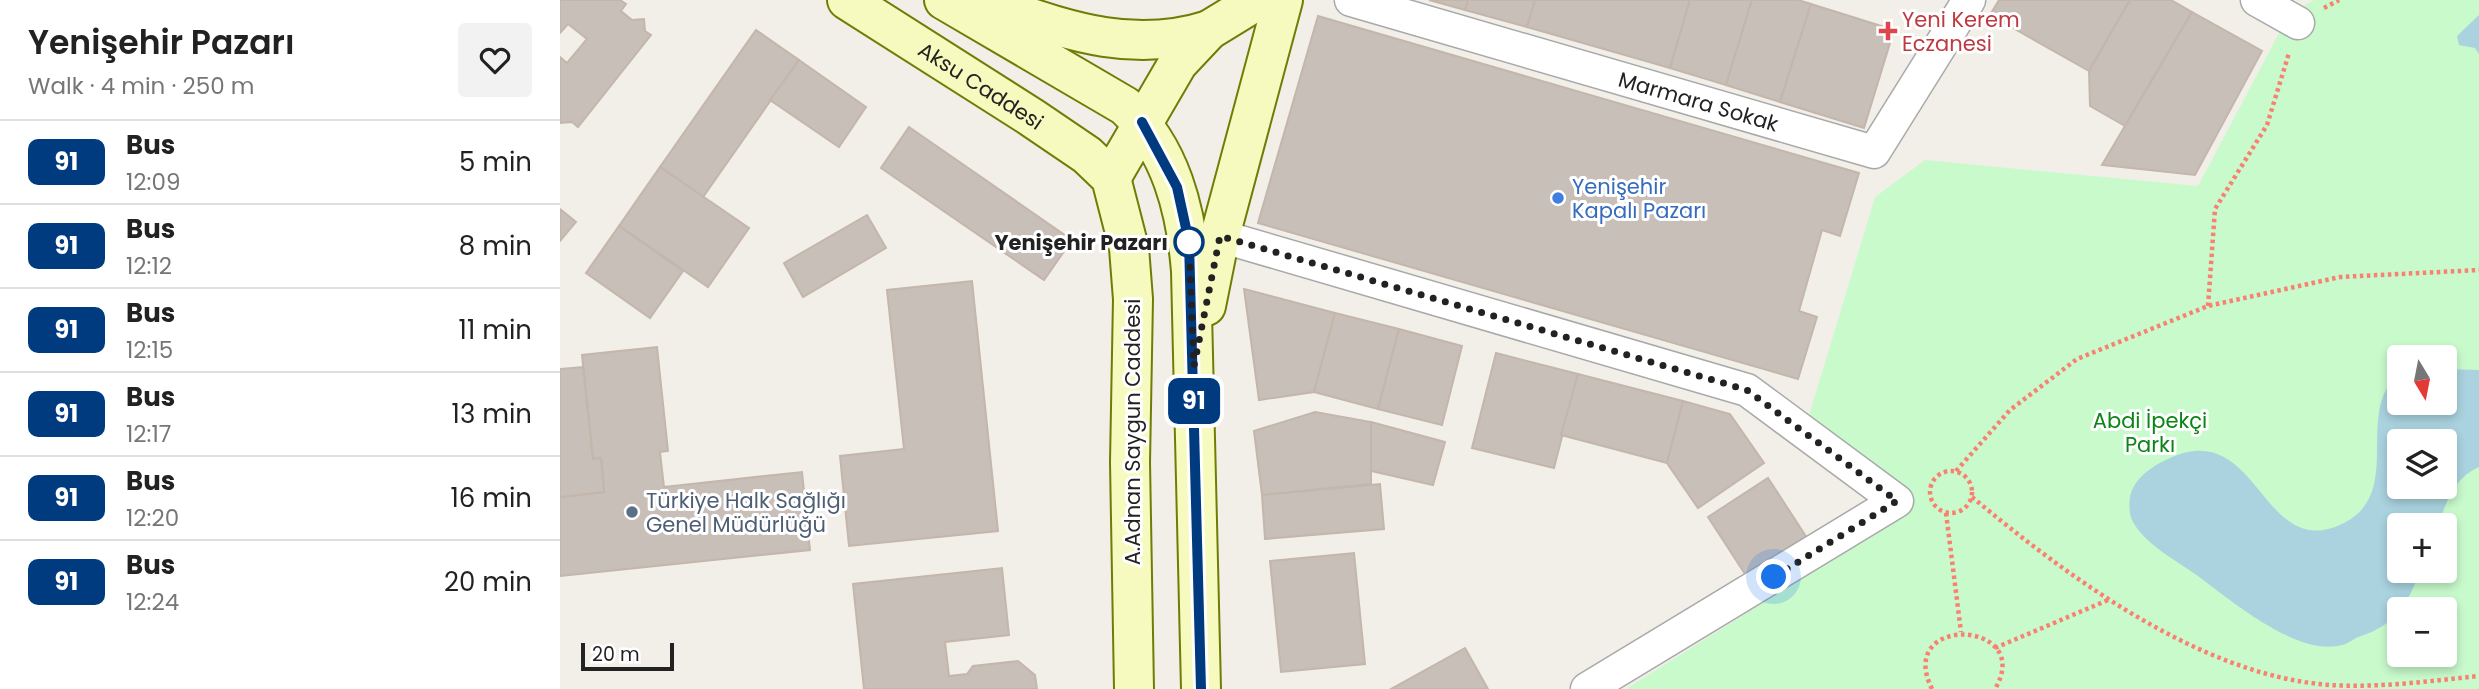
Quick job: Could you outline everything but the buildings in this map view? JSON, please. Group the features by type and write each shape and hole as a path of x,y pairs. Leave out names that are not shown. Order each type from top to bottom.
{"main road":[{"name":"Aksu Caddesi","path":"847,0 1031,117 1087,155 1111,178"},
{"path":"944,0 1093,86 1142,122 1165,160 1184,214 1191,271 1201,689"},
{"path":"977,0 1062,28 1119,40 1155,42 1209,30"},
{"path":"1111,178 1172,71 1209,30 1258,0"},
{"path":"1194,366 1220,236 1283,0"},
{"name":"A.Adnan Saygun Caddesi","path":"1111,178 1129,248 1133,299 1130,462 1134,689"}],"street":[{"name":"Marmara Sokak","path":"1351,0 1874,152 1969,0"},
{"path":"2257,0 2298,23"},
{"path":"1220,236 1747,390 1897,501 1587,689"}],"path":[{"path":"2208,306 2215,209 2267,125 2298,23"},
{"path":"1961,632 1946,513 1933,503 1930,487 1940,474 1956,471 2010,410 2077,359 2208,306 2340,277 2479,270"},
{"path":"1956,471 1969,481 1972,497 2033,548 2109,600 2252,672 2330,685 2409,683 2479,676"},
{"path":"1946,513 1962,510 1972,497"},
{"path":"1995,648 2109,600"},
{"path":"1932,689 1927,672 1930,653 1943,638 1961,632 1980,635 1995,648 2001,666 1995,689"}],"green space":[{"name":"Abdi İpekçi Parkı","path":"2314,0 2479,0 2479,689 1626,689 1910,510 1909,492 1808,419 1875,197 1925,160 2198,186 2295,3 2302,7"}],"water":[{"path":"2479,15 2479,54 2475,48 2459,45 2457,36"},
{"path":"2457,369 2479,370 2479,467 2457,484 2457,429 2387,429 2387,499 2448,499 2443,513 2387,513 2387,583 2415,583 2408,597 2387,597 2387,622 2383,626 2344,644 2325,647 2287,636 2249,614 2155,547 2133,522 2129,504 2134,486 2141,477 2170,458 2200,451 2223,457 2243,472 2276,510 2294,525 2316,531 2344,523 2362,509 2372,492 2376,472 2377,430 2386,390 2387,415 2457,415"}],"bus line":[{"name":"91","path":"1142,122 1165,160 1177,187 1189,242 1201,689"}],"place":[{"name":"Yeni Kerem Eczanesi","path":"1888,31"},
{"name":"Yenişehir Kapalı Pazarı","path":"1558,198"},
{"name":"Yenişehir Pazarı","path":"1189,242"},
{"name":"Türkiye Halk Sağlığı Genel Müdürlüğü","path":"632,512"}],"route":[{"path":"1189,242 1194,366 1220,236 1747,390 1897,501 1774,577"}]}
